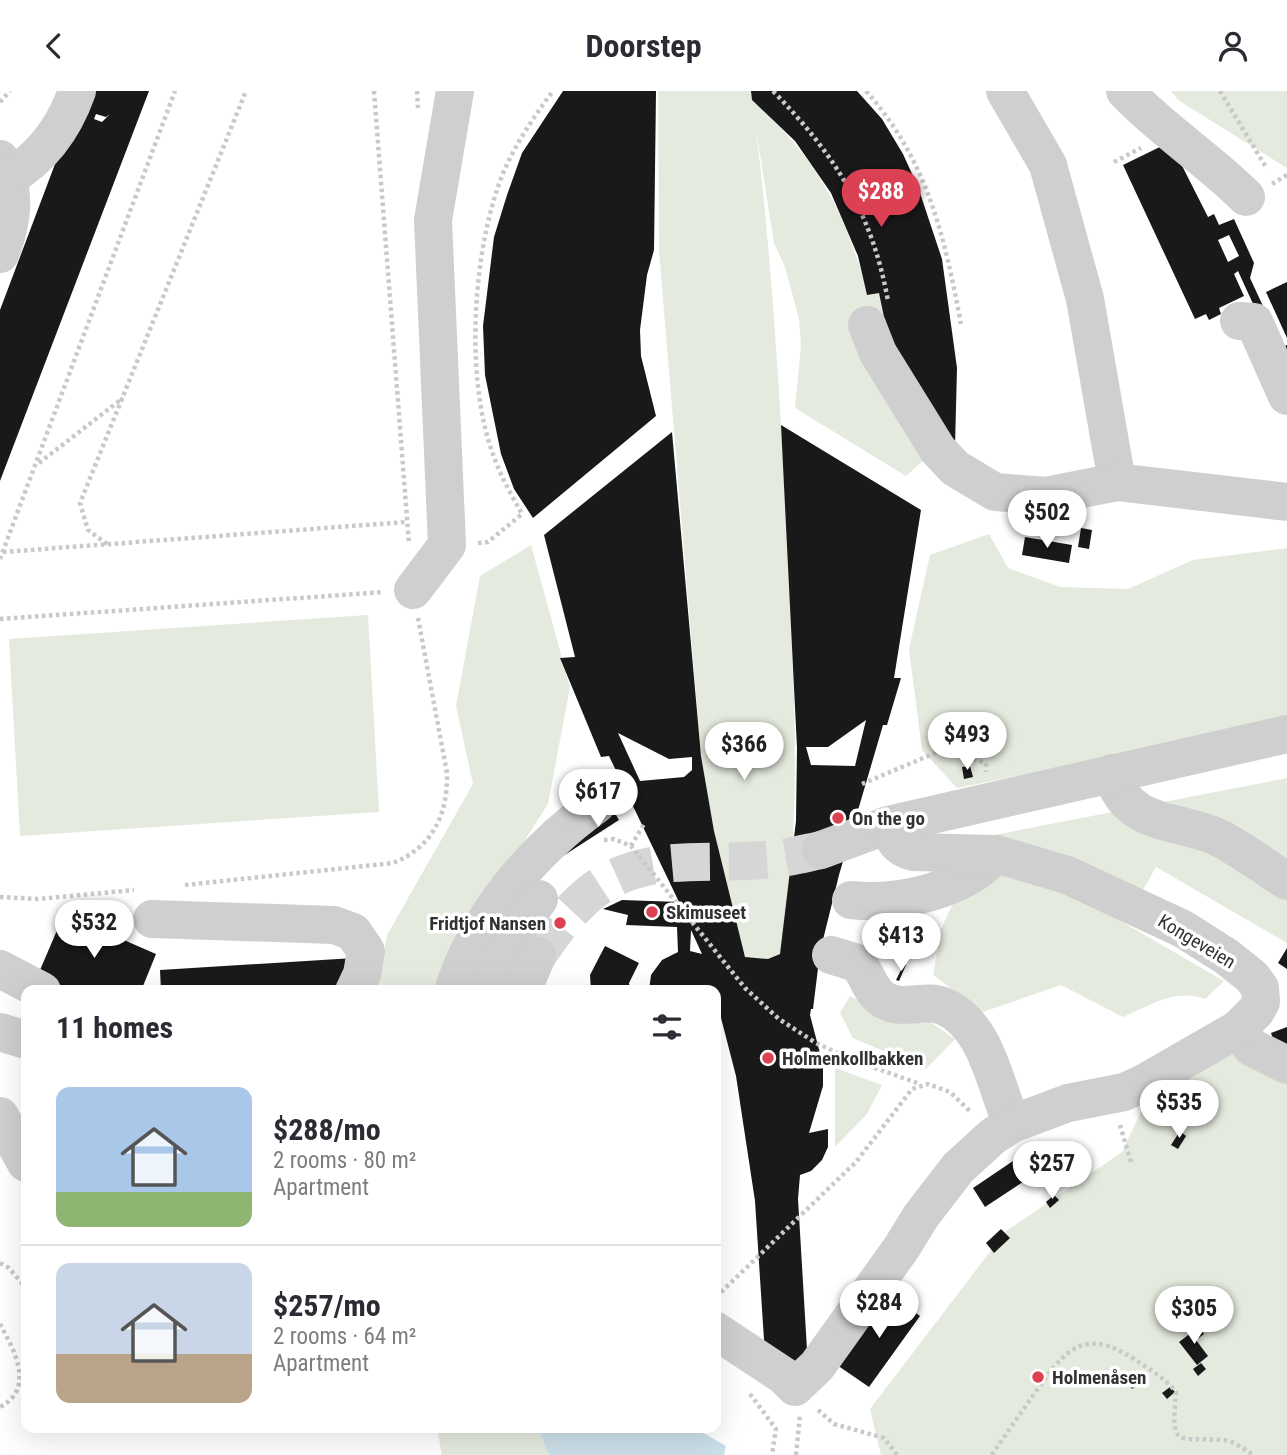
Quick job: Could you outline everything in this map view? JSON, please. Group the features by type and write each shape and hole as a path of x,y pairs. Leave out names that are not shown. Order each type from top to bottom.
{"street":[{"path":"0,254 12,207 4,168 29,166 57,134 77,91"},
{"path":"413,590 447,545 433,220 455,91"},
{"path":"1005,91 1048,165 1085,299 1118,482"},
{"path":"1125,91 1163,127 1228,178 1260,190"},
{"path":"878,319 878,353 938,450 955,468 995,492 1046,496 1118,482 1287,502"},
{"path":"1239,321 1254,322 1287,396"},
{"path":"821,850 888,825 1287,734"},
{"path":"1112,773 1120,797 1142,813 1222,840 1287,881"},
{"path":"455,985 472,943 505,892 537,855 598,822"},
{"name":"Kongeveien","path":"794,1387 817,1366 921,1216 958,1168 1002,1130 1068,1103 1124,1092 1238,1028 1256,1011 1262,993 1244,969 1183,929 1067,874 996,855 913,852 901,849 888,825"},
{"path":"851,899 877,902 933,891 962,882 996,855"},
{"path":"492,985 515,932 538,899"},
{"path":"150,904 334,925 353,932 366,951 366,960 356,985"},
{"path":"831,955 857,963 874,992 887,1002 899,1006 943,1006 964,1020 988,1058 998,1093 1002,1130"},
{"path":"525,985 537,956"},
{"path":"0,969 31,985"},
{"path":"1238,1028 1251,1047 1287,1065"},
{"path":"0,1032 21,1038"},
{"path":"0,1116 21,1154"},
{"path":"721,1334 784,1376 794,1387"}],"path":[{"path":"0,102 10,91"},
{"path":"0,559 175,91"},
{"path":"107,544 88,530 80,503 126,396 246,91"},
{"path":"3,552 407,522 374,91"},
{"path":"417,91 418,108"},
{"path":"447,545 488,542 522,515 494,457 483,421 477,375 480,279 486,233 496,192 517,144 552,91"},
{"path":"773,91 812,131 844,176 868,224 878,319"},
{"path":"866,91 907,145 925,180 947,251 961,324"},
{"path":"1220,91 1260,190"},
{"path":"1114,162 1149,143"},
{"path":"38,463 126,396"},
{"path":"0,619 413,590 447,773 448,799 436,829 417,851 393,863 175,886"},
{"path":"862,784 942,750 986,763 986,783"},
{"path":"598,822 614,839 631,846 745,988 779,1019 816,1043 853,1060 950,1092 1002,1130"},
{"path":"631,846 644,824"},
{"path":"0,897 150,904"},
{"path":"721,1292 856,1161 887,1126 902,1100 920,1084"},
{"path":"0,1263 9,1268 21,1282"},
{"path":"0,1324 15,1352 21,1375 16,1392 0,1407"},
{"path":"992,1455 1055,1363 1072,1349 1092,1343 1112,1345 1167,1382 1176,1392 1173,1423 1176,1433 1182,1438 1197,1442 1226,1440 1253,1455"},
{"path":"794,1387 834,1424 884,1438 897,1455"},
{"path":"750,1393 776,1429 772,1455"}],"shaded area":[{"path":"658,91 751,91 752,100 794,143 826,188 838,212 859,265 867,294 879,293 943,443 906,476 795,408 801,346 799,319 785,267 774,243 756,129 776,343 795,756 792,855 787,904 780,954 768,959 745,957 714,831 701,756 659,250"},
{"path":"1171,91 1287,91 1287,168 1178,100"},
{"path":"989,534 1008,568 1060,587 1128,589 1193,560 1287,548 1287,722 957,788 922,750 909,649 930,555"},
{"path":"531,545 570,687 548,804 444,967 442,985 378,985 387,935 473,784 456,706 480,576"},
{"path":"368,615 379,812 20,836 9,639"},
{"path":"1287,778 1287,943 1156,867 1124,923 1224,981 1205,999 1183,995 1163,999 1123,1017 1061,985 983,1012 933,975 941,929 984,837"},
{"path":"850,996 903,1024 930,1022 955,1039 926,1069 853,1038 840,1013"},
{"path":"1234,1040 1287,1064 1287,1455 881,1455 870,1409 1005,1232 1122,1152 1148,1097"},
{"path":"835,1068 882,1085 867,1114 835,1147"},
{"path":"438,1433 540,1433 549,1455 442,1455"}],"water":[{"path":"540,1433 704,1433 726,1446 724,1455 549,1455"}],"building":[{"path":"91,91 149,91 0,481 0,310 75,111","holes":["96,114 106,117 110,114 102,122 94,119"]},
{"path":"563,91 656,91 654,250 647,275 640,330 641,356 656,416 533,518 514,489 501,454 485,375 483,326 494,237 507,195 522,153"},
{"path":"751,91 857,91 882,119 903,154 918,187 942,259 957,368 955,446 890,346 879,293 867,295 858,256 831,193 795,141 752,100"},
{"path":"1170,142 1208,217 1214,214 1219,225 1234,219 1254,263 1250,278 1282,347 1287,345 1287,363 1281,365 1238,271 1234,274 1244,296 1219,308 1221,314 1209,320 1206,314 1195,319 1123,165","holes":["1229,235 1239,256 1228,262 1218,240"]},
{"path":"1287,282 1287,338 1266,292"},
{"path":"781,425 921,510 894,678 901,678 887,725 883,725 839,875 820,952 810,1015 822,1061 819,1061 823,1063 823,1086 809,1133 828,1129 828,1147 822,1160 811,1171 800,1175 798,1199 809,1383 767,1386 755,1201 736,1076 721,1018 721,985 650,985 651,975 662,960 678,952 677,927 626,925 628,915 603,909 622,900 679,902 609,756 601,757 560,658 575,657 544,535 672,432 701,756 714,831 745,957 768,959 780,954 796,821 797,748","holes":["866,720 855,766 811,765 806,747 828,747","618,733 669,759 692,757 692,770 684,777 640,781","691,930 702,954 690,951"]},
{"path":"1081,528 1092,530 1089,549 1078,547"},
{"path":"1025,537 1072,545 1069,563 1022,555"},
{"path":"970,766 973,777 964,779 962,767"},
{"path":"613,810 619,820 563,856"},
{"path":"64,914 156,954 143,985 55,985 37,977"},
{"path":"605,946 639,963 629,985 591,985 590,975"},
{"path":"1287,948 1287,969 1278,963"},
{"path":"354,958 338,985 161,985 160,970"},
{"path":"904,964 906,965 899,981 896,980"},
{"path":"1287,1027 1287,1044 1276,1047 1271,1033"},
{"path":"1180,1131 1186,1136 1178,1149 1171,1145"},
{"path":"1016,1159 1029,1178 985,1207 973,1188"},
{"path":"1054,1195 1059,1200 1050,1208 1046,1202"},
{"path":"1001,1229 1010,1238 994,1253 986,1243"},
{"path":"888,1293 920,1316 869,1387 837,1365"},
{"path":"1199,1327 1204,1334 1196,1340 1208,1356 1197,1365 1179,1342"},
{"path":"1201,1363 1206,1369 1198,1376 1193,1369"},
{"path":"1133,1377 1139,1384 1132,1389 1127,1382"},
{"path":"1170,1387 1175,1392 1167,1399 1162,1393"}],"tunnel":[{"path":"537,956 579,903 616,877 656,865 770,859 821,850"}],"place":[{"name":"On the go","path":"838,818"},
{"name":"Skimuseet","path":"652,912"},
{"name":"Fridtjof Nansen","path":"560,923"},
{"name":"Holmenkollbakken","path":"768,1058"},
{"name":"Holmenåsen","path":"1038,1377"}]}
